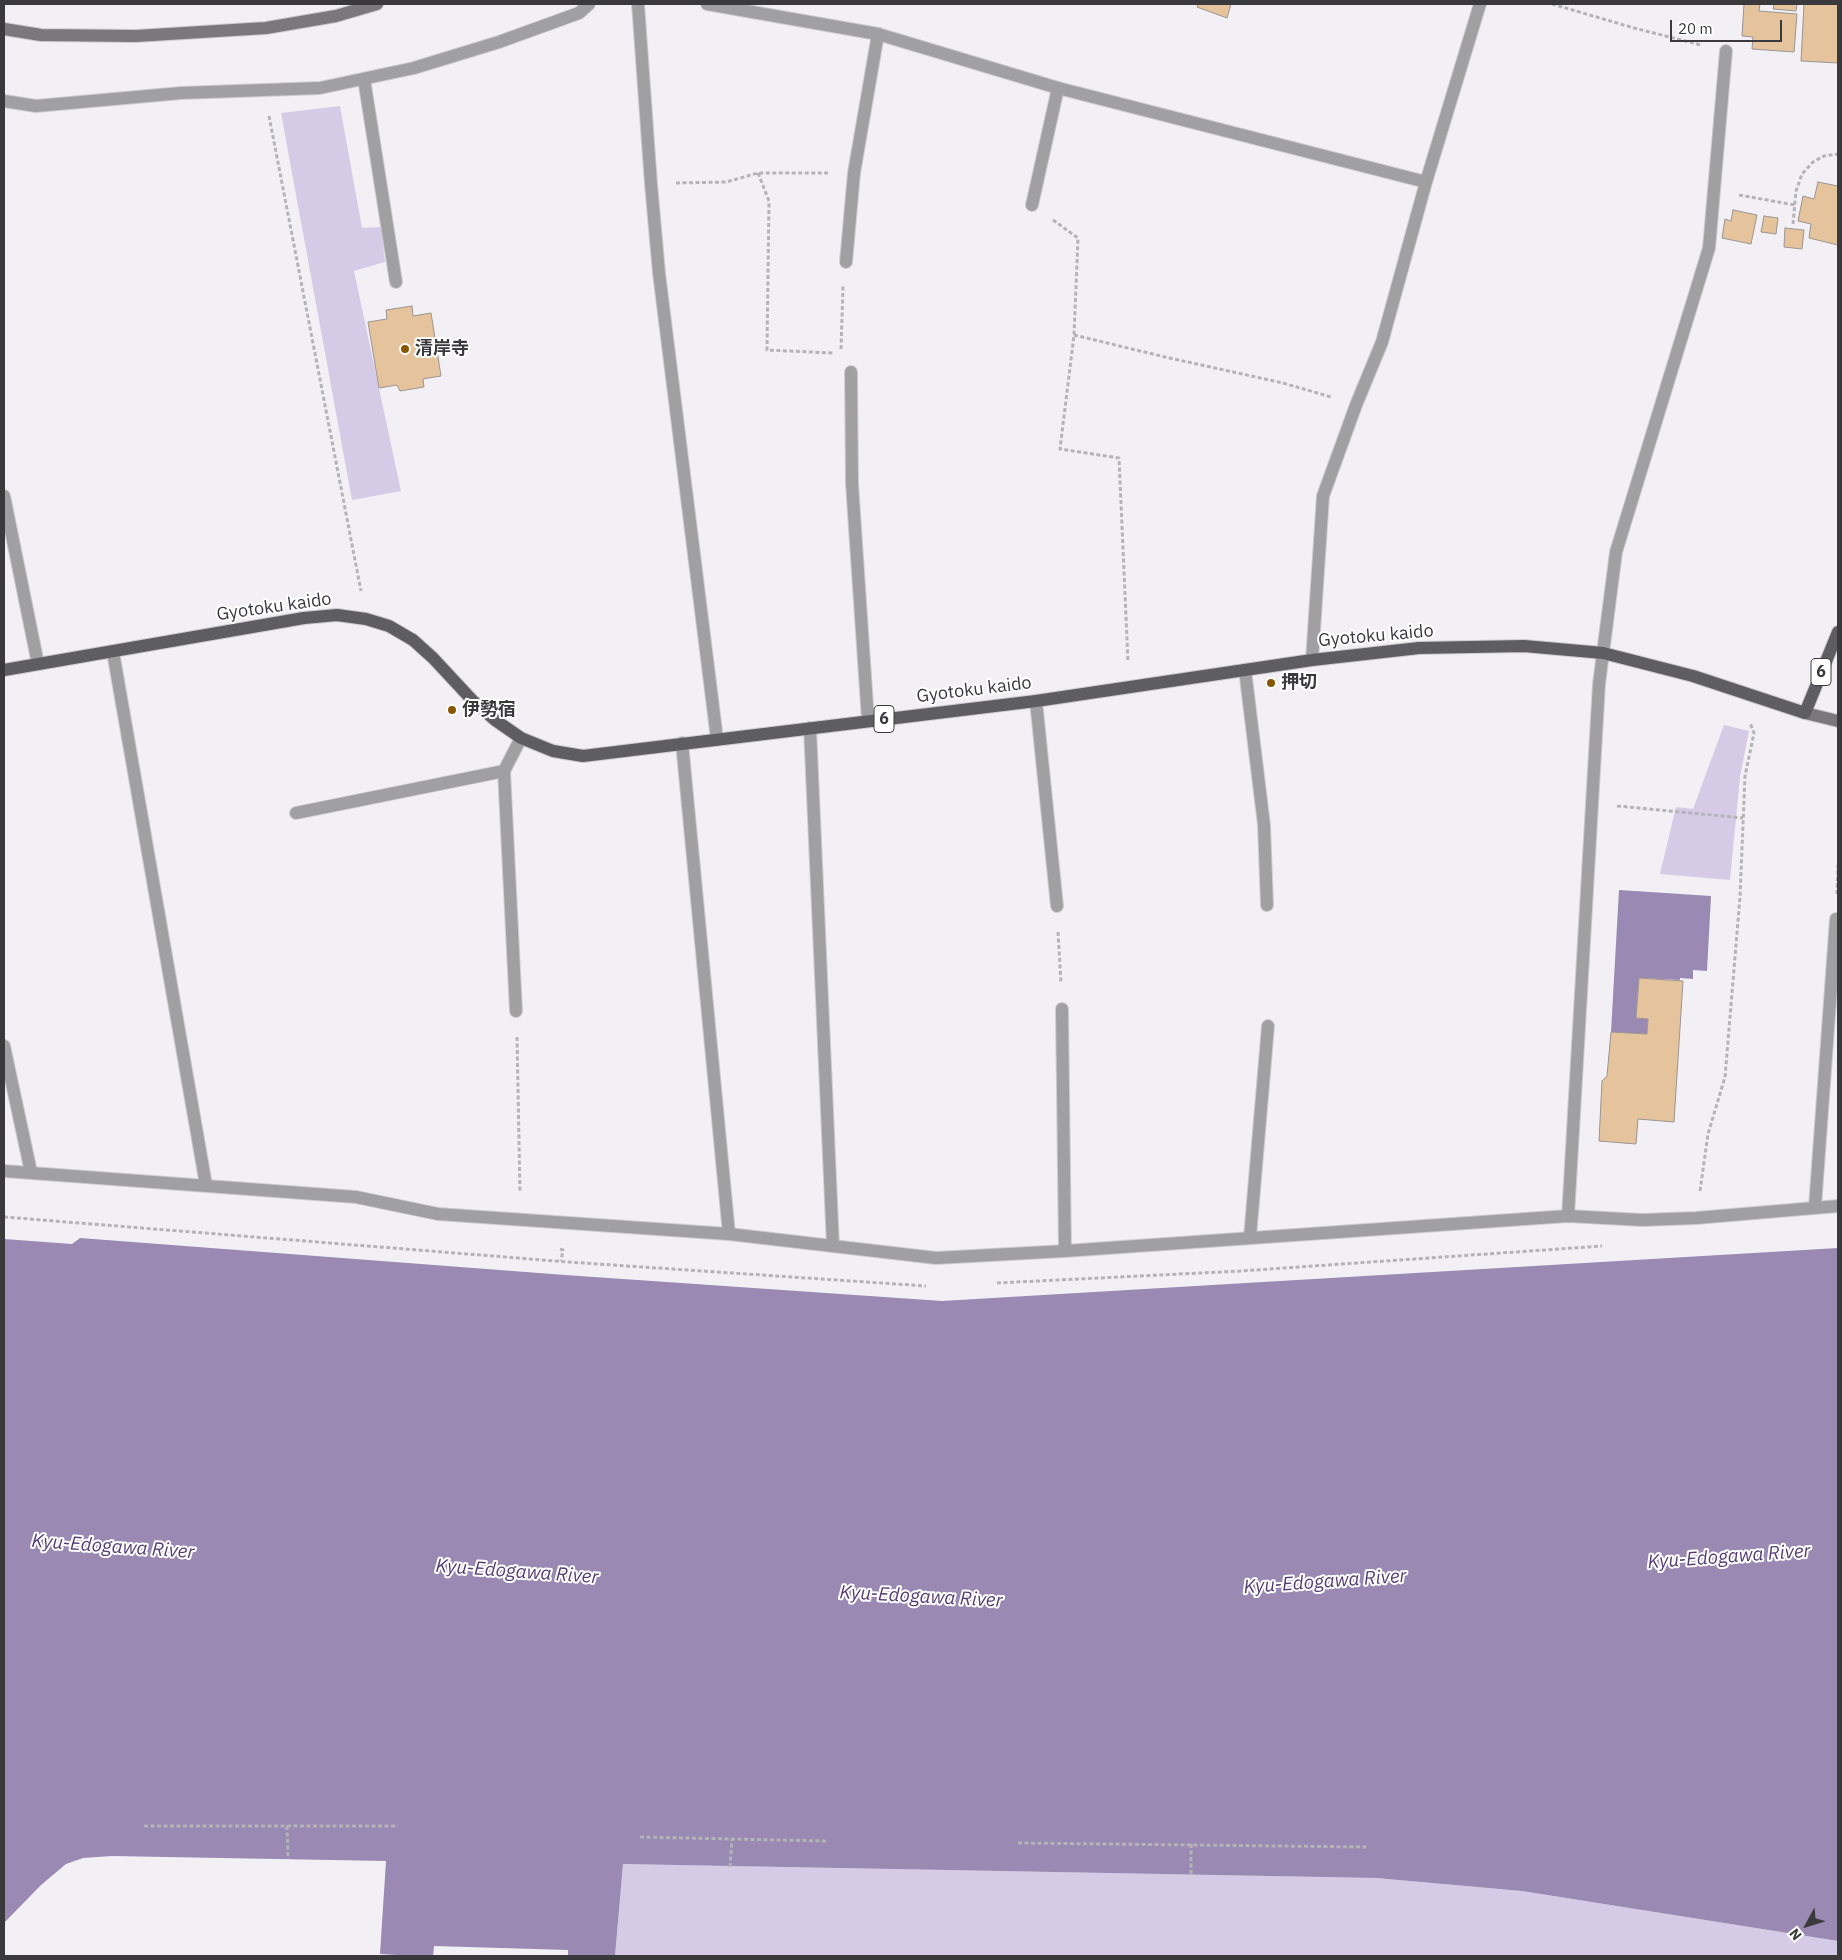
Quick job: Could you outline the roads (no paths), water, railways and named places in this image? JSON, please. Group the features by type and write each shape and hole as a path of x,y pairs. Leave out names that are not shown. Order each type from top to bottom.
{"main road":[{"name":"Gyotoku kaido","path":"4,670 304,618 337,615 366,619 389,626 413,640 433,658 473,702 521,738 553,752 583,756 1036,701 1312,660 1419,648 1524,646 1603,653 1693,676 1805,713"},
{"name":"6","path":"1805,713 1838,632"}],"street":[{"path":"4,29 41,35 136,36 266,28 336,16 377,4"},
{"path":"4,101 36,106 181,93 320,88 414,68 499,42 579,13 589,4"},
{"path":"638,4 659,273 717,739"},
{"path":"707,4 878,34 1058,88 1426,182"},
{"path":"1312,660 1323,496 1356,405 1382,342 1426,182 1480,4"},
{"path":"846,262 854,173 878,34"},
{"path":"1568,1216 1591,803 1603,653 1616,552 1709,248 1726,51"},
{"path":"364,79 396,282"},
{"path":"1032,205 1058,88"},
{"path":"851,372 852,484 868,720"},
{"path":"4,496 38,664"},
{"path":"113,652 206,1185"},
{"path":"1245,670 1264,825 1267,905"},
{"path":"1036,701 1057,906"},
{"name":"Gyotoku kaido","path":"1805,713 1838,721"},
{"path":"810,728 833,1246"},
{"path":"516,1011 504,771 521,738"},
{"path":"682,743 729,1234"},
{"path":"296,813 504,771"},
{"path":"1815,1207 1836,919"},
{"path":"1062,1009 1065,1251"},
{"path":"1250,1237 1268,1026"},
{"path":"4,1046 31,1172"},
{"path":"4,1171 356,1197 438,1214 729,1234 936,1258 1065,1251 1568,1216 1642,1220 1696,1218 1838,1206"}],"water":[{"path":"1619,890 1711,896 1707,971 1693,970 1693,979 1639,978 1636,1018 1648,1019 1647,1034 1611,1032"},
{"name":"Kyu-Edogawa River","path":"80,1238 565,1275 942,1301 1838,1248 1838,1941 1522,1891 1376,1878 623,1864 615,1956 568,1956 568,1950 434,1946 433,1956 413,1956 380,1954 386,1861 112,1856 83,1858 66,1864 41,1885 4,1923 4,1239 72,1244"}],"place":[{"name":"清岸寺","path":"405,349"},
{"name":"押切","path":"1271,683"},
{"name":"伊勢宿","path":"452,710"}]}
